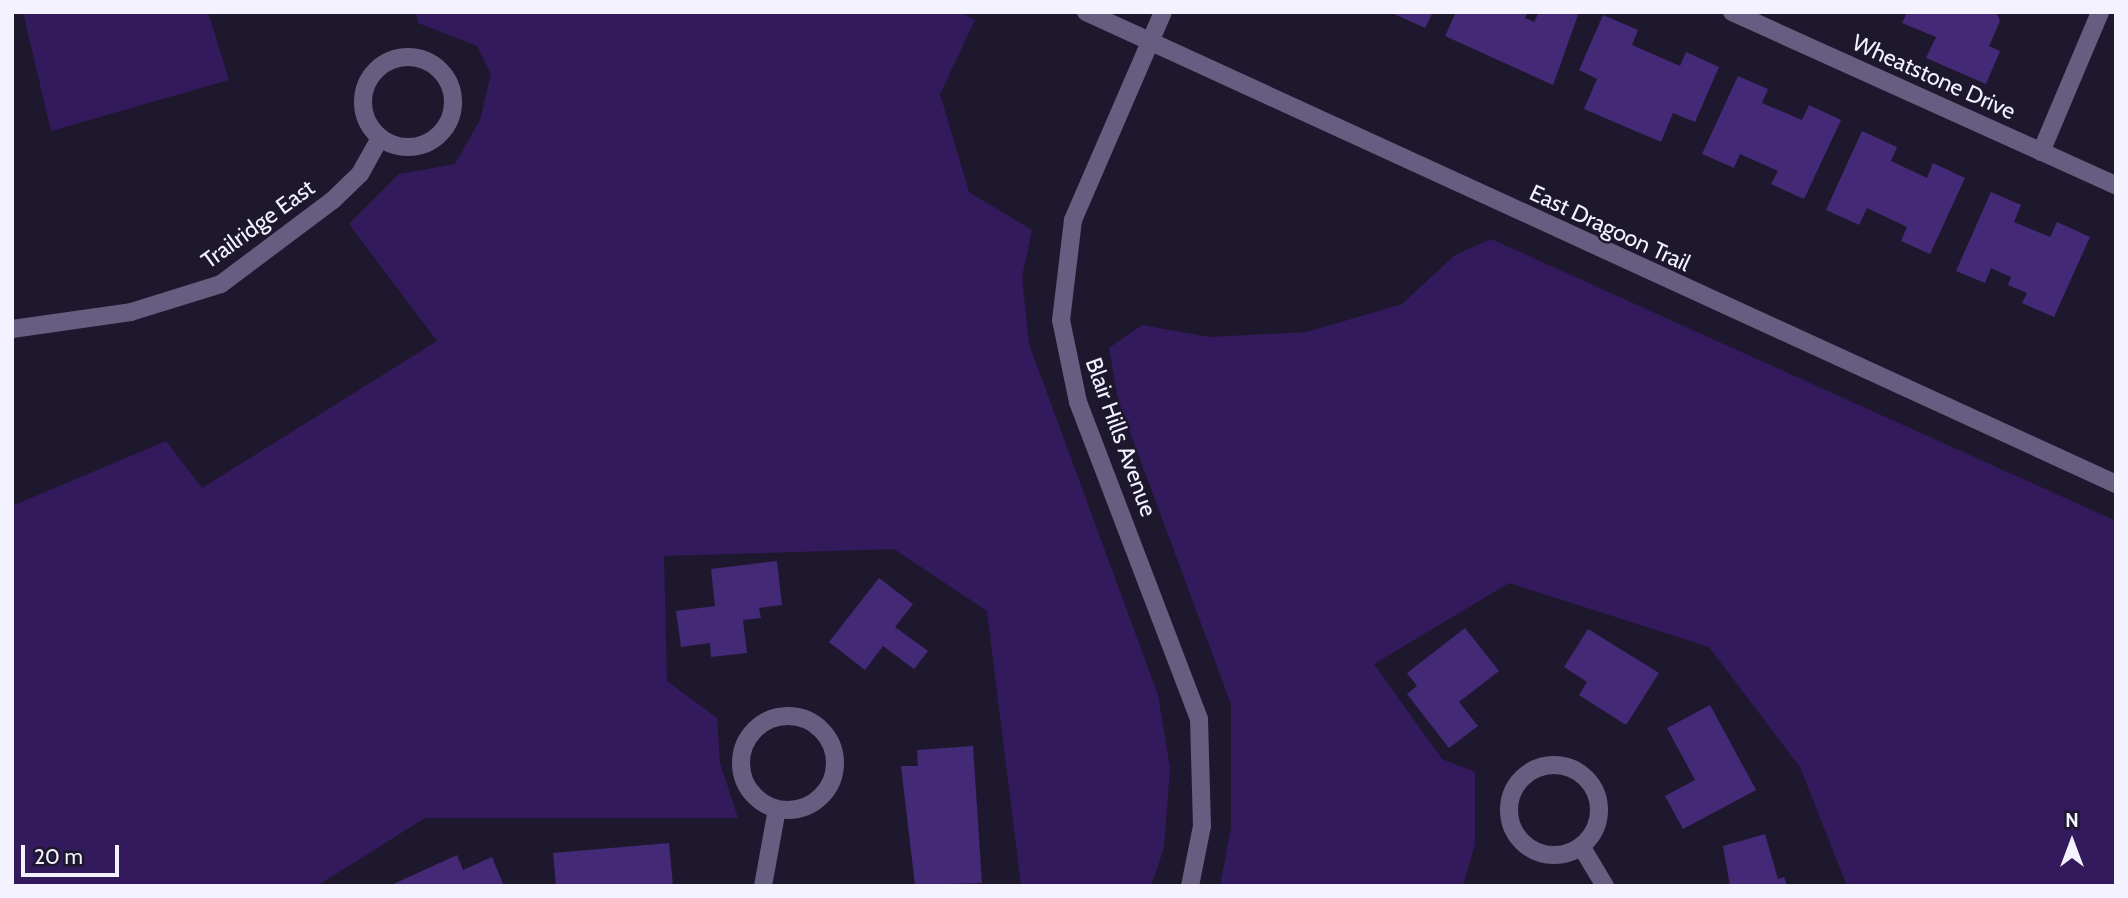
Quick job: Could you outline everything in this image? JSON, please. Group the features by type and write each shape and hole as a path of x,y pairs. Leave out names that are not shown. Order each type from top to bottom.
{"street":[{"name":"East Dragoon Trail","path":"1086,12 2116,484"},
{"name":"Blair Hills Avenue","path":"1163,12 1073,220 1061,320 1078,402 1199,719 1202,826 1190,886"},
{"name":"Wheatstone Drive","path":"1732,12 2116,185"},
{"path":"2041,152 2100,12"},
{"path":"403,56 437,66 454,97 445,131 414,148 380,138 363,107 372,73 403,56"},
{"name":"Trailridge East","path":"12,329 181,301 221,284 333,200 360,174 380,138"},
{"path":"799,716 829,738 835,774 813,803 777,809 747,788 741,752 763,722 799,716"},
{"path":"1566,767 1593,787 1598,819 1581,846 1550,855 1520,841 1512,826 1512,794 1534,770 1566,767"},
{"path":"763,886 777,809"},
{"path":"1581,846 1605,886"}],"shaded area":[{"path":"23,12 208,12 229,80 51,131"},
{"path":"416,12 959,12 975,20 940,94 969,192 1032,230 1022,277 1029,344 1158,695 1170,768 1164,848 1151,886 1021,886 987,611 894,549 664,556 667,681 717,718 720,763 738,818 425,818 317,886 12,886 12,506 166,441 202,488 437,341 349,224 399,174 455,164 480,120 491,74 477,46 418,23"},
{"path":"1491,239 2116,521 2116,886 1847,886 1800,767 1709,647 1509,583 1374,664 1442,759 1475,772 1475,844 1463,886 1220,886 1231,827 1231,704 1118,400 1109,348 1142,325 1210,337 1307,332 1402,304 1455,255"}],"building":[{"path":"1390,12 1433,12 1425,28"},
{"path":"1456,12 1528,12 1525,18 1534,22 1539,12 1579,12 1553,85 1445,36"},
{"path":"1907,12 1996,12 2000,21 1989,46 2000,51 1986,84 1926,58 1936,37 1902,23"},
{"path":"1603,15 1638,30 1632,45 1680,66 1686,52 1719,67 1695,122 1673,113 1661,142 1584,109 1597,79 1579,70"},
{"path":"1738,76 1768,89 1762,103 1802,120 1809,105 1841,120 1804,199 1771,184 1778,171 1740,154 1734,168 1702,154"},
{"path":"1862,131 1897,147 1891,161 1927,178 1933,163 1965,178 1930,254 1901,241 1907,227 1867,208 1859,225 1826,210"},
{"path":"1991,192 2021,205 2014,222 2050,237 2057,222 2090,237 2054,317 2022,303 2027,293 2008,285 2011,277 1991,268 1985,283 1956,271"},
{"path":"777,561 782,605 759,608 761,618 743,620 747,653 711,657 710,643 681,647 676,611 715,606 711,569"},
{"path":"879,578 913,604 895,627 928,651 914,669 883,646 865,670 829,642"},
{"path":"1465,628 1499,671 1459,702 1478,726 1449,748 1407,694 1417,686 1407,673"},
{"path":"1588,629 1659,673 1626,725 1579,695 1587,682 1564,667"},
{"path":"1710,705 1756,790 1683,829 1665,796 1695,780 1667,728"},
{"path":"973,746 982,883 915,885 901,766 918,766 917,750"},
{"path":"1765,834 1778,879 1784,877 1787,886 1730,886 1723,846"},
{"path":"669,843 673,886 556,886 553,853"},
{"path":"457,855 463,870 492,857 504,886 389,886"}]}
